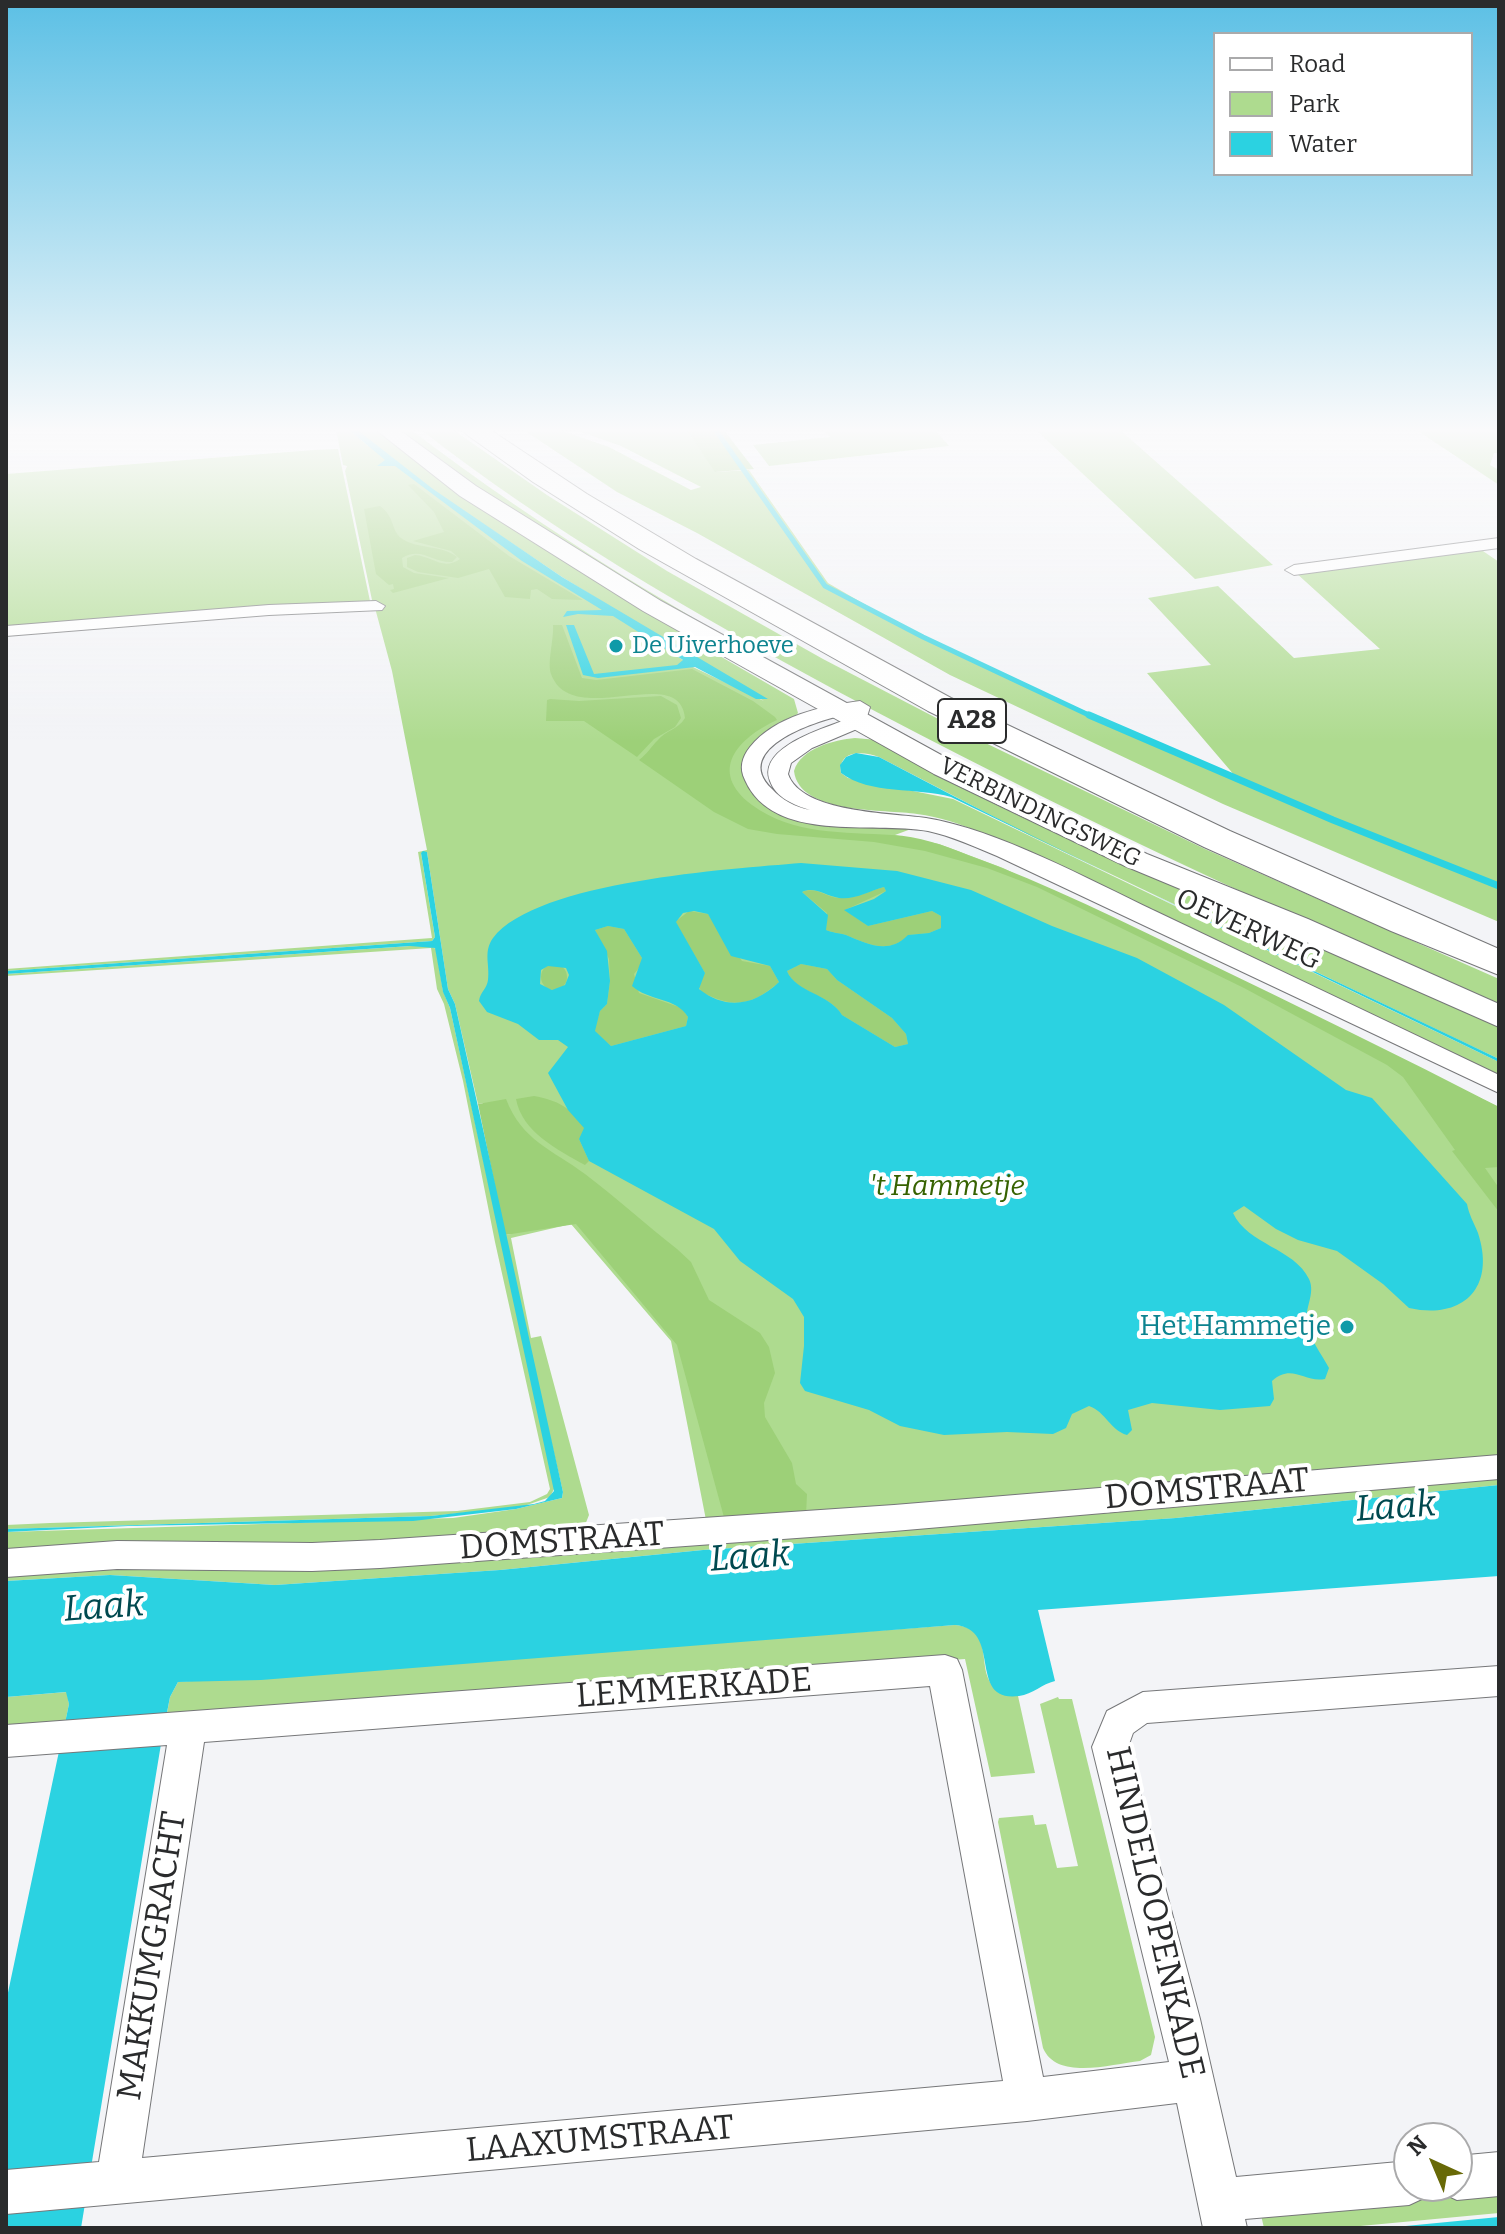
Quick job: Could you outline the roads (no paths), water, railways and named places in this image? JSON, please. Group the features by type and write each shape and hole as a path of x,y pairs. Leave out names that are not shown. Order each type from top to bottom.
{"highway":[{"name":"A28","path":"630,533 898,684 1158,811 1499,963"},
{"name":"A28","path":"665,533 885,655 1196,805 1499,937"}],"main road":[{"name":"VERBINDINGSWEG","path":"533,533 714,643 850,712 1297,926 1499,1017"},
{"name":"VERBINDINGSWEG","path":"564,533 850,712"}],"street":[{"path":"1294,570 1496,546"},
{"path":"6,631 269,610 376,606"},
{"name":"OEVERWEG","path":"850,712 769,738 752,756 750,772 766,796 791,811 824,820 874,819 935,825 1033,863 1499,1085"},
{"name":"OEVERWEG","path":"850,712 790,753 779,764 778,777 786,789 812,804 874,819"},
{"name":"DOMSTRAAT","path":"6,1563 143,1554 312,1557 380,1554 894,1518 1499,1467"},
{"name":"LEMMERKADE","path":"6,1741 945,1670 1027,2100"},
{"name":"HINDELOOPENKADE","path":"1393,2186 1222,2214 1193,2080 1110,1747 1118,1722 1143,1708 1499,1681"},
{"name":"MAKKUMGRACHT","path":"105,2184 188,1727"},
{"name":"LAAXUMSTRAAT","path":"6,2192 1027,2100 1193,2080"},
{"path":"1473,2176 1499,2174"}],"water":[{"path":"485,533 498,533 562,577 768,699 756,699 695,667 598,678 583,675 566,625 574,625 594,674 677,665 683,660 613,616 578,614 563,617 567,611 602,610 522,561"},
{"path":"856,753 879,757 1032,836 1499,1059 1499,1062 951,797 880,788 853,780 841,773 840,765 846,757"},
{"path":"423,851 427,852 448,989 455,1004 469,1065 562,1498 516,1509 413,1521 128,1526 6,1532 6,1529 431,1516 534,1504 545,1501 554,1491 435,948 410,946 6,974 6,971 432,941 435,937"},
{"path":"801,863 897,871 971,890 1052,926 1137,958 1224,1005 1346,1090 1372,1098 1467,1204 1482,1253 1478,1284 1470,1296 1445,1309 1409,1308 1383,1284 1337,1251 1298,1240 1276,1229 1244,1206 1233,1213 1240,1224 1293,1260 1309,1279 1308,1329 1329,1368 1325,1379 1292,1374 1279,1376 1272,1381 1274,1399 1270,1406 1220,1410 1152,1403 1128,1410 1132,1430 1127,1435 1089,1406 1072,1414 1066,1428 1053,1434 1007,1432 944,1435 900,1426 869,1410 805,1391 800,1383 804,1317 793,1299 740,1261 714,1229 589,1161 579,1139 584,1128 568,1110 548,1073 568,1047 558,1040 539,1040 518,1024 487,1012 479,1001 488,980 488,953 493,938 516,919 550,903 637,881","holes":["884,887 886,891 844,910 868,926 932,911 941,916 941,928 929,933 908,935 893,945 870,944 826,930 828,915 802,892 816,891 845,898","694,911 708,914 731,956 770,966 779,982 751,1000 730,1003 699,989 705,973 676,922 683,913","608,926 624,929 642,958 632,986 683,1011 688,1017 686,1026 611,1046 595,1031 600,1011 607,1004 610,981 607,951 595,930","801,964 827,969 837,980 892,1018 906,1034 908,1044 895,1047 842,1015 829,1002 791,978 787,971","548,966 566,968 569,975 565,985 552,990 540,984 541,970"]},
{"name":"Laak","path":"1499,1485 1499,1576 1038,1610 1055,1681 1019,1696 1003,1695 994,1688 988,1678 978,1639 970,1629 955,1625 261,1680 178,1682 170,1697 162,1738 81,2228 6,2228 6,2002 69,1704 66,1692 6,1697 6,1581 110,1575 275,1585 500,1570 703,1550 1176,1518"},
{"path":"1499,2217 1499,2228 1385,2228"}],"waterway":[{"path":"788,533 825,586 923,637 1093,717"},
{"path":"1089,715 1333,820 1499,886"}],"place":[{"name":"De Uiverhoeve","path":"616,646"},
{"name":"Het Hammetje","path":"1347,1327"}],"park label":[{"name":"'t Hammetje","path":"947,1187"}]}
